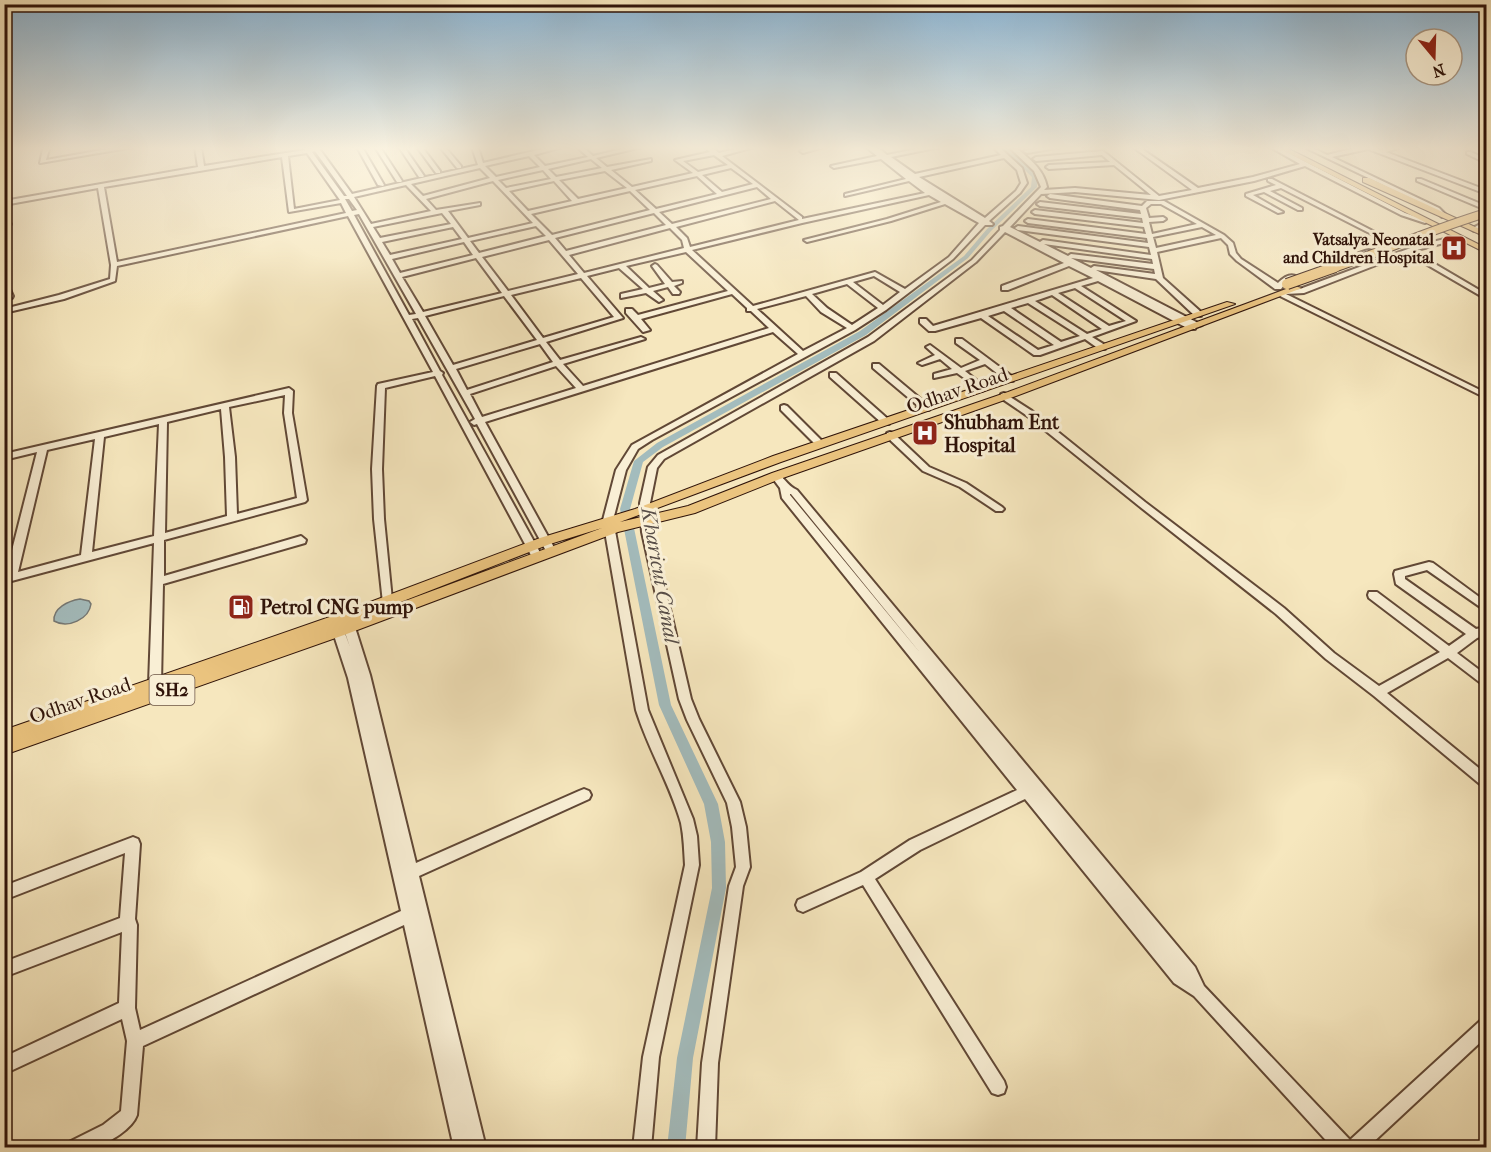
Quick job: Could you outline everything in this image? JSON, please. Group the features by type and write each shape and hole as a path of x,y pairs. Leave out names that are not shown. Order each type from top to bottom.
{"main road":[{"path":"1386,201 1486,251"},
{"path":"1410,201 1486,236"},
{"path":"1286,289 1440,227 1486,211"},
{"path":"1286,289 1486,221"},
{"name":"Odhav Road","path":"4,748 548,546 643,516 820,444 1102,347 1191,321 1286,289"},
{"name":"Odhav Road","path":"643,516 691,510 776,476 1004,396 1191,321"},
{"name":"Odhav Road","path":"4,737 155,684 342,624 387,600 533,552"}],"street":[{"path":"4,311 62,297 114,280 114,265 103,201"},
{"path":"290,201 291,211 330,201"},
{"path":"346,201 533,552"},
{"path":"349,201 361,211 465,393 548,546"},
{"path":"425,201 435,212"},
{"path":"451,368 619,318 550,237 515,201"},
{"path":"527,213 582,201"},
{"path":"644,201 685,239 686,248 750,309 803,355"},
{"path":"397,276 698,201"},
{"path":"563,254 770,201"},
{"path":"779,201 800,218"},
{"path":"579,273 620,265 800,218 888,201"},
{"path":"406,315 891,201"},
{"path":"948,201 987,223"},
{"path":"642,1148 651,1057 692,865 686,818 650,735 642,710 611,526 621,470 635,447 852,328 883,308 951,258 1009,201"},
{"path":"706,1148 711,1063 736,886 743,867 739,827 733,802 685,699 643,516 652,467 661,457 871,339 974,261 1003,228 1032,201"},
{"path":"1087,201 1143,208"},
{"path":"1259,201 1280,212"},
{"path":"1284,201 1300,209"},
{"path":"1270,207 1302,201"},
{"path":"1309,201 1393,243"},
{"path":"1380,201 1403,214 1425,221"},
{"path":"1419,201 1437,209 1448,218 1486,211"},
{"path":"1464,201 1486,211"},
{"path":"807,240 889,220 947,202 987,223 1070,259 1100,278 1191,321"},
{"path":"1143,208 1149,202 1162,202 1222,236 1231,244 1233,254"},
{"path":"369,226 478,204"},
{"path":"1040,204 1146,220"},
{"path":"1143,208 1159,277 1191,321"},
{"path":"114,265 361,211"},
{"path":"446,212 558,363 581,388"},
{"path":"1035,212 1146,220 1163,219"},
{"path":"1028,220 1150,236 1203,225"},
{"path":"1474,229 1486,221"},
{"path":"387,258 536,224"},
{"path":"378,241 454,225"},
{"path":"1286,289 1285,280 1393,243 1434,226"},
{"path":"1003,228 1191,321"},
{"path":"1018,228 1153,251"},
{"path":"1043,242 1153,251 1222,236"},
{"path":"1210,238 1286,289 1486,396"},
{"path":"1286,289 1301,291 1408,251 1457,238"},
{"path":"1408,251 1486,297"},
{"path":"1005,288 1070,259 1157,267"},
{"path":"620,265 659,300"},
{"path":"655,266 676,292"},
{"path":"1094,268 1159,277"},
{"path":"750,309 875,274 905,292"},
{"path":"923,321 932,329 1100,278"},
{"path":"847,281 883,308"},
{"path":"624,296 680,282"},
{"path":"4,285 9,296"},
{"path":"982,315 1037,353 1132,321 1076,286"},
{"path":"636,318 732,292"},
{"path":"807,293 824,310 852,328"},
{"path":"1053,293 1108,329"},
{"path":"1029,300 1102,347"},
{"path":"1005,308 1060,345"},
{"path":"629,311 646,330"},
{"path":"949,315 957,322"},
{"path":"466,424 775,329"},
{"path":"465,393 640,339"},
{"path":"958,341 1010,379"},
{"path":"930,347 982,389"},
{"path":"922,363 941,356"},
{"path":"937,376 986,361"},
{"path":"876,366 926,408"},
{"path":"387,600 377,479 381,386 439,373"},
{"path":"832,375 886,422"},
{"path":"4,457 289,391 288,413 302,500 8,578"},
{"path":"1004,396 1029,413 1280,611 1330,656 1486,782"},
{"path":"225,405 232,518"},
{"path":"784,408 820,444"},
{"path":"155,684 164,420"},
{"path":"86,557 100,435"},
{"path":"890,435 926,469 963,485 999,509"},
{"path":"8,578 43,448"},
{"path":"776,476 785,488 784,496 1031,790 1179,978 1199,991 1345,1148"},
{"path":"159,581 302,540"},
{"path":"1474,634 1400,581 1399,574 1429,566 1486,607"},
{"path":"1373,595 1486,681"},
{"path":"342,624 364,675 478,1148"},
{"path":"342,624 463,1148"},
{"path":"1377,692 1448,653 1474,634 1486,631"},
{"path":"803,905 866,878 915,846 1031,790"},
{"path":"410,873 584,795"},
{"path":"4,893 133,844 127,923 130,925 128,1008 135,1041 129,1115 109,1131 75,1148"},
{"path":"866,878 998,1087"},
{"path":"135,1041 409,915"},
{"path":"4,970 127,923"},
{"path":"4,1066 128,1008"},
{"path":"1354,1148 1485,1030"}],"water":[{"path":"80,599 89,601 91,604 82,618 65,624 54,621 56,612 62,606"}],"waterway":[{"name":"Kharicut Canal","path":"676,1148 685,1058 719,888 718,842 711,804 665,705 625,509 639,461 660,445 863,333 966,257 989,230 1020,201"}],"place":[{"name":"Vatsalya Neonatal and Children Hospital","path":"1454,248"},
{"name":"Shubham Ent Hospital","path":"925,433"},
{"name":"Petrol CNG pump","path":"241,607"}]}
